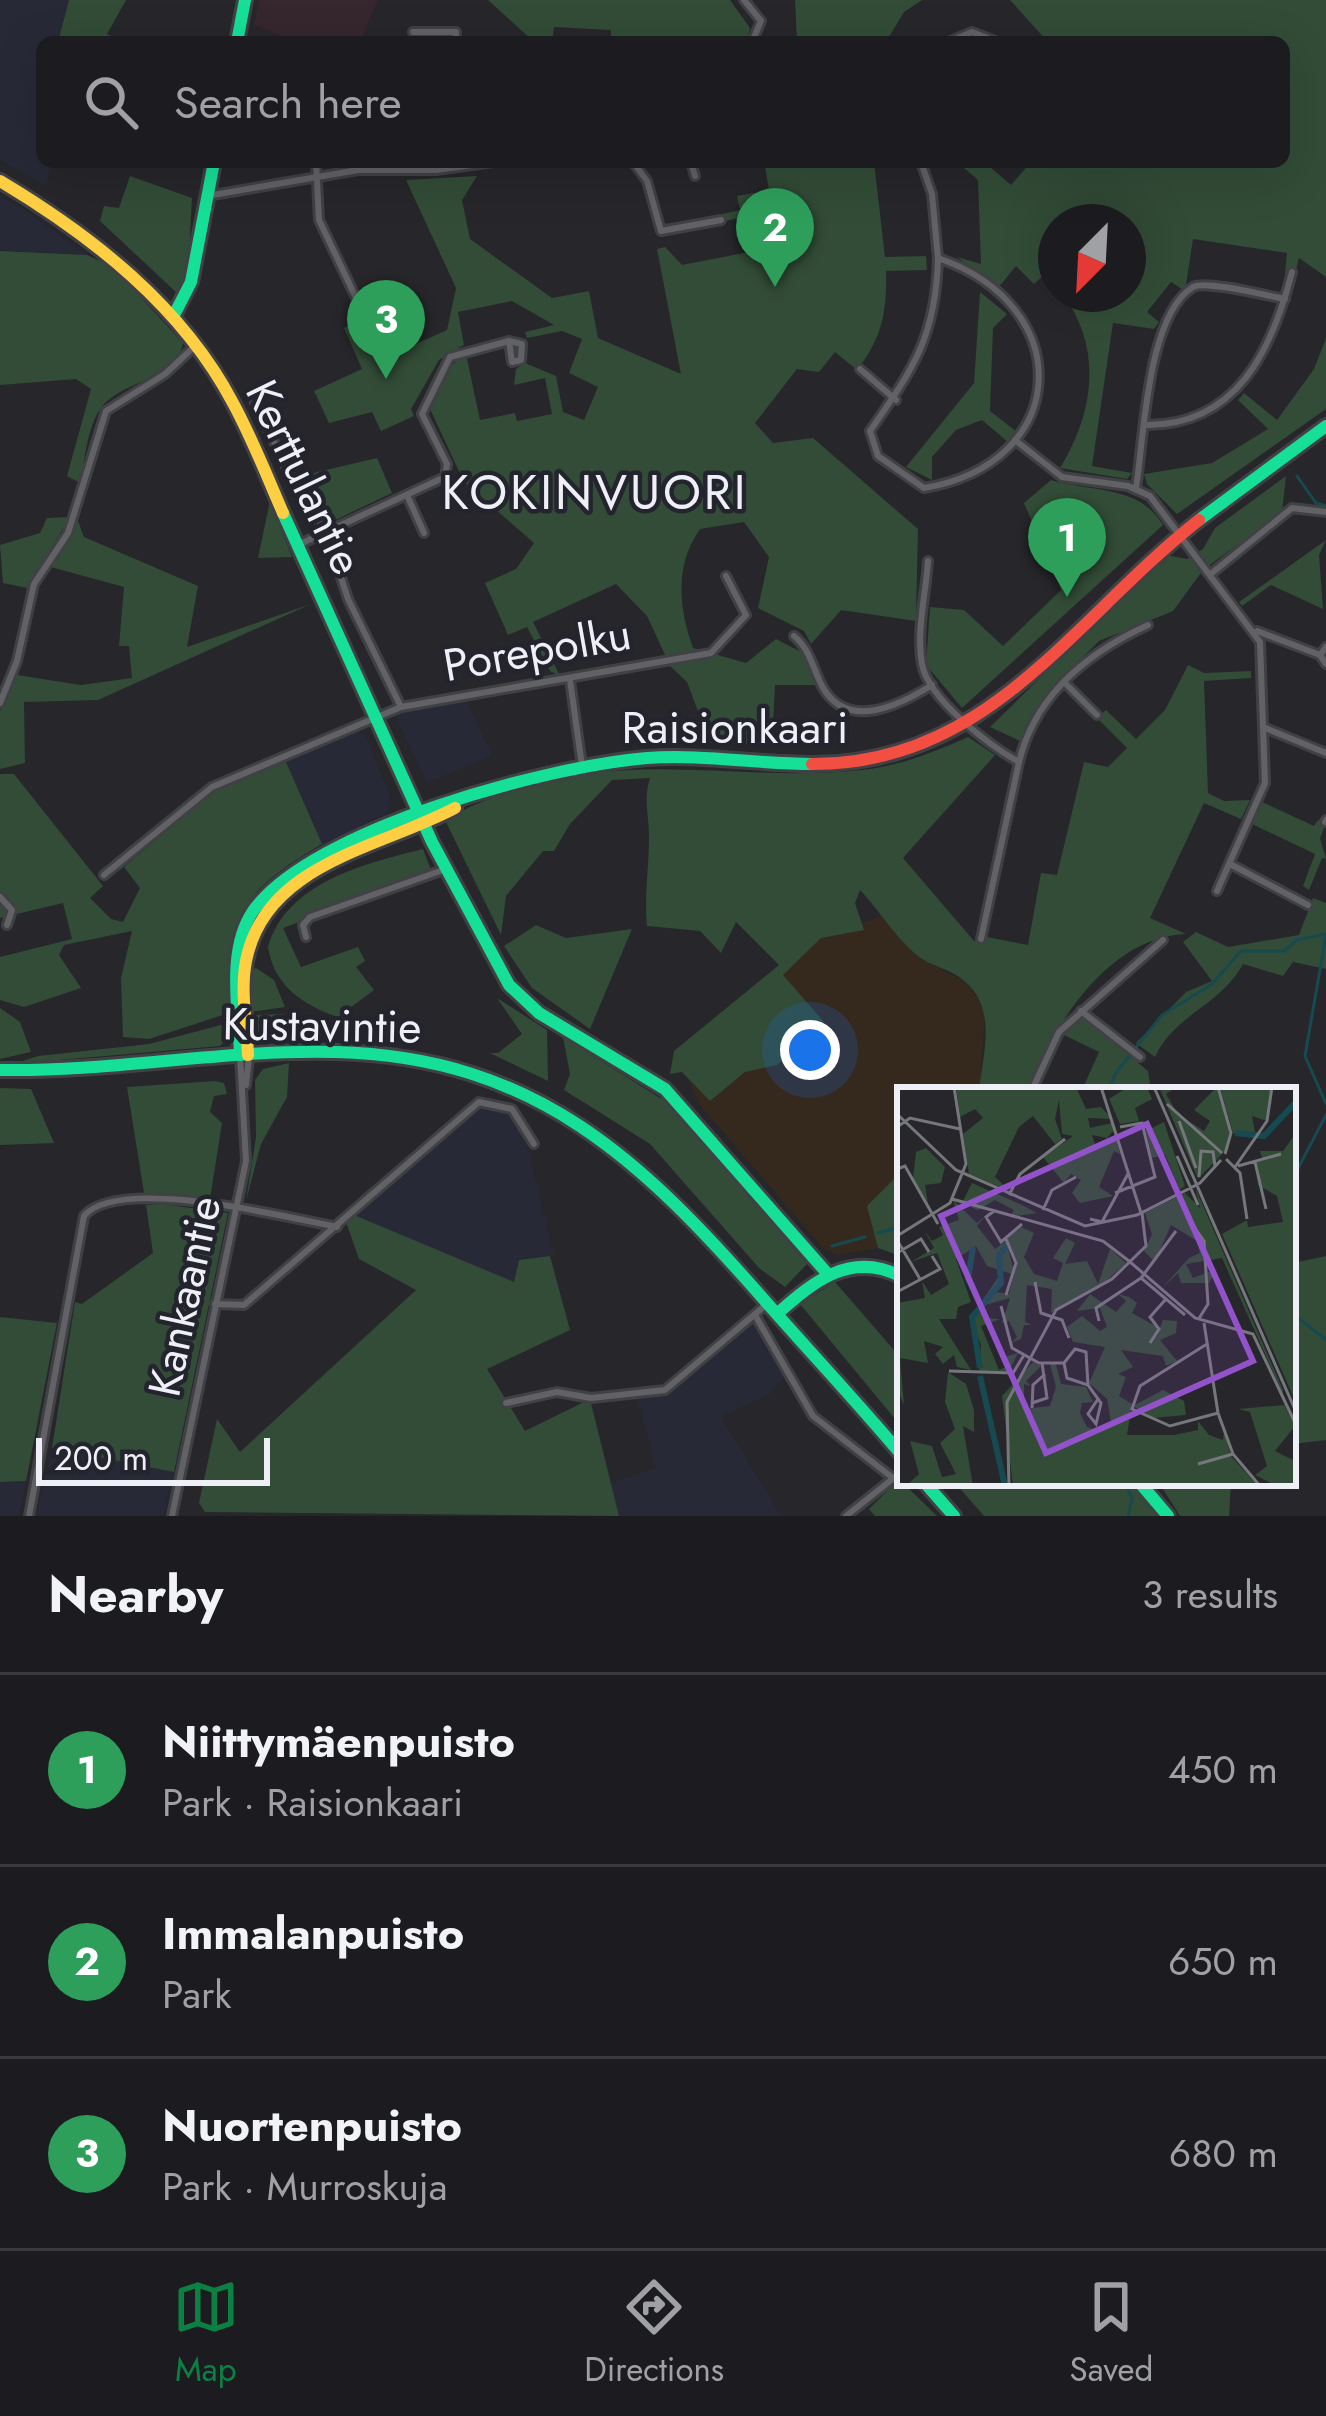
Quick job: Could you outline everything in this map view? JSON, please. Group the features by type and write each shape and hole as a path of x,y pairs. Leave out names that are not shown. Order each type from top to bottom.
{"main road":[{"path":"238,36 245,0"},
{"path":"173,317 191,282 213,168"},
{"name":"Kerttulantie","path":"0,181 92,242 173,317 232,400 446,869 519,998 664,1090 826,1272"},
{"name":"Raisionkaari","path":"244,1055 237,964 255,908 299,868 466,802 582,766 646,758 856,764 914,750 968,724 1180,534 1326,426"},
{"name":"Kustavintie","path":"0,1073 244,1055 399,1056 473,1072 527,1092 579,1119 644,1166 897,1450"},
{"path":"772,1309 826,1272 875,1263 897,1274"},
{"path":"929,1486 954,1516"},
{"path":"1143,1486 1168,1516"}],"street":[{"path":"744,0 761,21 755,36"},
{"path":"412,32 447,36"},
{"path":"316,168 319,220 359,304"},
{"path":"207,196 392,168"},
{"path":"637,168 651,190 657,228 666,232 721,220"},
{"path":"693,168 695,176"},
{"path":"924,168 932,194 937,292 924,347 896,400 870,431 870,442 892,469 924,488 975,473 1015,440 1041,394 1038,349 1012,304 938,258"},
{"path":"1145,425 1197,418 1236,393 1266,349 1292,272"},
{"path":"1136,488 1161,330 1195,285 1285,299"},
{"path":"300,544 448,472 422,409 446,361 509,341"},
{"path":"0,703 17,661 34,584 68,533 106,410 165,374 194,346"},
{"path":"860,369 896,400"},
{"path":"255,404 299,493 326,531 348,599 401,707"},
{"path":"1015,440 1062,477 1136,488 1150,496 1260,641 1264,784 1217,891"},
{"path":"406,495 424,533"},
{"path":"1212,573 1292,508 1326,512"},
{"path":"928,561 921,658 932,685 980,740 1019,762"},
{"name":"Porepolku","path":"104,875 212,787 377,715 711,653 743,622 745,605 726,576"},
{"path":"981,939 1030,725 1064,682 1102,646 1148,625"},
{"path":"1254,630 1320,656 1326,664"},
{"path":"794,636 804,644 824,691 847,709 891,707 932,685"},
{"path":"1320,656 1326,647"},
{"path":"569,679 582,766"},
{"path":"1064,682 1097,715"},
{"path":"1263,727 1326,753"},
{"path":"1230,864 1308,905"},
{"path":"306,937 303,925 310,917 446,869"},
{"path":"0,897 12,910 7,925"},
{"path":"1033,1087 1059,1032 1163,940"},
{"path":"1081,1011 1141,1057"},
{"name":"Kankaantie","path":"172,1516 248,1140 244,1055"},
{"path":"215,1304 244,1305 479,1102 512,1109 534,1144"},
{"path":"29,1516 84,1216 101,1201 236,1208 337,1227"},
{"path":"506,1403 557,1392 591,1398 665,1390 688,1376 754,1314 772,1309"},
{"path":"754,1314 814,1416 896,1476 847,1516"}],"shaded area":[{"path":"0,0 69,0 60,36 36,36 36,168 52,168 45,185 0,160"},
{"path":"259,0 378,0 363,36 281,36 254,25"},
{"path":"0,196 28,212 87,255 0,250"},
{"path":"466,700 492,755 427,783 394,713"},
{"path":"356,731 365,734 390,797 387,813 322,844 286,762"},
{"path":"884,915 923,960 966,982 985,1008 980,1087 897,1087 897,1176 868,1206 878,1248 837,1255 822,1247 700,1105 674,1051 779,965 821,938"},
{"path":"490,1096 518,1109 554,1256 519,1259 514,1282 359,1259 346,1222"},
{"path":"759,1315 792,1368 770,1394 721,1417 781,1516 619,1516 611,1483 656,1468 637,1398 668,1392"},
{"path":"52,1448 174,1472 164,1516 36,1516"},
{"path":"26,1481 19,1516 0,1516 0,1482"}],"green space":[{"path":"69,0 126,0 107,34 111,36 60,36"},
{"path":"488,0 730,0 750,28 748,36 611,36 611,30 554,27 553,36 527,36"},
{"path":"795,0 922,0 904,12 890,36 797,36"},
{"path":"1010,0 1326,0 1326,277 1299,258 1295,274 1285,273 1287,253 1193,239 1185,291 1171,282 1147,312 1159,322 1154,329 1113,323 1092,466 1132,473 1127,479 1060,468 1080,425 1089,381 1089,359 1074,312 1146,312 1146,204 1038,204 1038,280 1034,284 1016,266 998,288 957,257 981,264 978,180 964,168 991,168 1011,185 1026,168 1290,168 1290,36 1043,36"},
{"path":"765,168 875,168 885,257 926,256 927,270 886,271 881,324 857,370 835,352 819,372 797,369 755,423 773,443 813,438 918,529 916,621 841,610 811,644 804,631 758,608 769,557 744,522 700,529 686,558 682,587 693,648 746,663 776,639 803,653 821,685 775,685 772,745 710,743 687,682 669,665 586,679 588,671 666,657 647,616 616,584 533,622 560,676 550,671 527,627 508,635 485,583 516,569 534,543 464,482 430,409 436,393 447,371 466,354 480,420 515,413 517,421 552,414 545,378 514,385 516,369 525,363 556,376 563,412 584,420 598,387 569,373 582,339 562,331 527,338 525,332 554,325 512,301 458,312 464,345 439,360 411,409 414,416 381,431 372,412 329,423 314,391 362,369 344,328 369,317 387,357 447,330 456,288 406,180 477,176 462,200 470,239 552,298 589,291 598,338 681,374 657,249 665,247 682,265 754,251 748,216 720,222 718,215 740,210 737,196 769,190"},
{"path":"130,176 192,198 188,273 177,293 100,221 104,206 119,208"},
{"path":"0,251 87,255 113,267 183,343 170,365 101,408 80,483 67,476 91,389 76,379 0,385"},
{"path":"980,292 1007,314 993,328 990,411 1017,432 1009,443 982,420 956,430 932,457 932,480 906,467 974,383"},
{"path":"1326,338 1326,409 1177,514 1147,484 1144,474 1212,463 1268,429 1238,400 1244,393 1277,420 1314,369"},
{"path":"377,458 392,493 329,523 303,492 300,476"},
{"path":"1286,476 1282,512 1203,570 1173,611 1099,641 1050,690 1020,741 990,727 1166,555 1187,559 1203,549 1215,528"},
{"path":"1051,480 1128,496 1141,502 1163,525 962,708 926,665 930,607 964,610 1003,646 1061,590 1024,503"},
{"path":"270,501 292,557 258,558"},
{"path":"70,517 27,588 3,583 0,545 40,533 47,518"},
{"path":"78,521 84,537 198,586 187,647 311,604 98,700 24,702 25,763 0,769 0,711 17,675 81,685 132,678 129,646 119,646 124,587 47,566"},
{"path":"1326,540 1319,555 1323,609 1271,585 1242,606 1239,602"},
{"path":"1188,665 1204,673 1251,671 1251,678 1204,681 1208,793 1224,801 1250,800 1241,819 1204,803 1150,918 1186,934 1132,950 1108,968 1069,1013 1028,1087 979,1087 985,1028 979,1000 959,977 915,954 860,890 855,903 864,930 821,938 783,975 824,1022 777,1065 745,1072 710,1101 682,1072 670,1074 674,1051 779,965 736,922 721,953 700,931 647,926 650,778 612,780 570,824 554,851 543,851 506,896 501,935 446,822 487,800 560,779 647,769 862,770 903,762 968,737 995,755 903,858 974,941 985,943 987,937 1028,945 1041,873 1057,875 1084,762 1108,767 1127,748 1097,718 1106,710 1136,739 1165,710"},
{"path":"286,762 322,844 272,878 244,911 232,953 232,1012 149,1039 123,1037 121,978 132,931 64,945 59,955 81,988 24,1007 0,1000 0,957 72,939 63,903 0,918 0,774 14,774 103,886 90,898 111,919 123,922 140,888 124,867 213,792"},
{"path":"1262,802 1314,826 1318,820 1326,823 1320,838 1326,859 1322,858 1309,890 1303,886 1315,854 1252,824"},
{"path":"423,849 432,873 283,928 301,967 358,947 365,961 356,967 374,990 338,1017 292,992 277,973 268,947 292,906 330,879"},
{"path":"1313,898 1326,903 1326,969 1293,962 1283,976 1243,964 1223,990 1174,1031 1155,1057 1136,1043 1186,992 1212,981 1183,942 1196,932 1228,947 1299,935"},
{"path":"536,925 566,938 632,929 590,1029 532,988 504,946"},
{"path":"256,968 274,980 285,1007 251,1012 249,971"},
{"path":"497,998 547,1030 548,1081 490,1053 498,1053 522,1034"},
{"path":"0,1008 20,1022 31,1052 0,1059"},
{"path":"283,1014 286,1039 260,1037 252,1015"},
{"path":"1080,1016 1148,1071 1151,1087 1083,1087 1099,1052 1064,1035"},
{"path":"232,1022 232,1036 220,1046 14,1064 38,1056 149,1044"},
{"path":"563,1037 668,1103 807,1264 785,1287 759,1268 650,1144 564,1090 570,1074"},
{"path":"289,1063 287,1097 261,1144 246,1201 256,1137 255,1080 263,1069"},
{"path":"224,1083 227,1094 214,1096 210,1112 222,1123 210,1199 144,1193 127,1087"},
{"path":"0,1088 31,1089 54,1143 0,1145"},
{"path":"897,1176 897,1255 878,1248 867,1206"},
{"path":"146,1205 228,1213 174,1472 52,1448 75,1302 82,1304 153,1253"},
{"path":"354,1215 514,1282 519,1260 550,1256 570,1330 487,1369 525,1431 590,1399 619,1516 205,1512 199,1503 217,1419 240,1452 416,1290 359,1259 346,1222"},
{"path":"1326,1256 1326,1440 1296,1444 1296,1262"},
{"path":"835,1282 897,1354 897,1421 800,1304"},
{"path":"0,1317 57,1323 26,1481 0,1482"},
{"path":"892,1486 906,1486 937,1516 875,1516 869,1509"},
{"path":"958,1486 1134,1486 1160,1516 984,1516"},
{"path":"1161,1486 1231,1486 1229,1516 1180,1516"}],"waterway":[{"path":"1297,476 1316,503 1326,506"},
{"path":"1110,1087 1115,1074 1162,1015 1212,984 1241,951 1284,951 1297,940 1326,934"},
{"path":"1326,935 1305,1056 1326,1104"},
{"path":"1296,1172 1326,1115"},
{"path":"878,1233 897,1228"},
{"path":"832,1246 865,1237"},
{"path":"1296,1316 1326,1340"},
{"path":"1126,1486 1132,1498 1128,1516"}],"traffic: fast":[{"path":"238,36 245,0"},
{"path":"173,317 191,282 213,168"},
{"path":"1199,520 1326,426"},
{"path":"283,513 432,842 509,985 539,1013 665,1089 826,1272"},
{"path":"240,1055 236,982 245,927 253,911 283,881 326,854 435,807 494,788 604,764 668,757 812,764"},
{"path":"0,1070 336,1052 407,1058 470,1073 528,1096 629,1162 675,1205 897,1450"},
{"path":"777,1314 819,1281 849,1268 882,1269 897,1275"},
{"path":"928,1486 954,1516"},
{"path":"1143,1486 1168,1516"}],"traffic: slow":[{"path":"0,181 101,250 188,335 233,403 283,513"},
{"path":"248,1055 244,972 257,928 276,901 330,863 455,808"}],"traffic: jam":[{"path":"812,764 874,758 929,740 979,713 1025,679 1199,520"}],"place":[{"name":"Immalanpuisto","path":"775,287"},
{"name":"Nuortenpuisto","path":"386,379"},
{"name":"Niittymäenpuisto","path":"1067,597"}],"district":[{"name":"KOKINVUORI","path":"595,492"}]}
